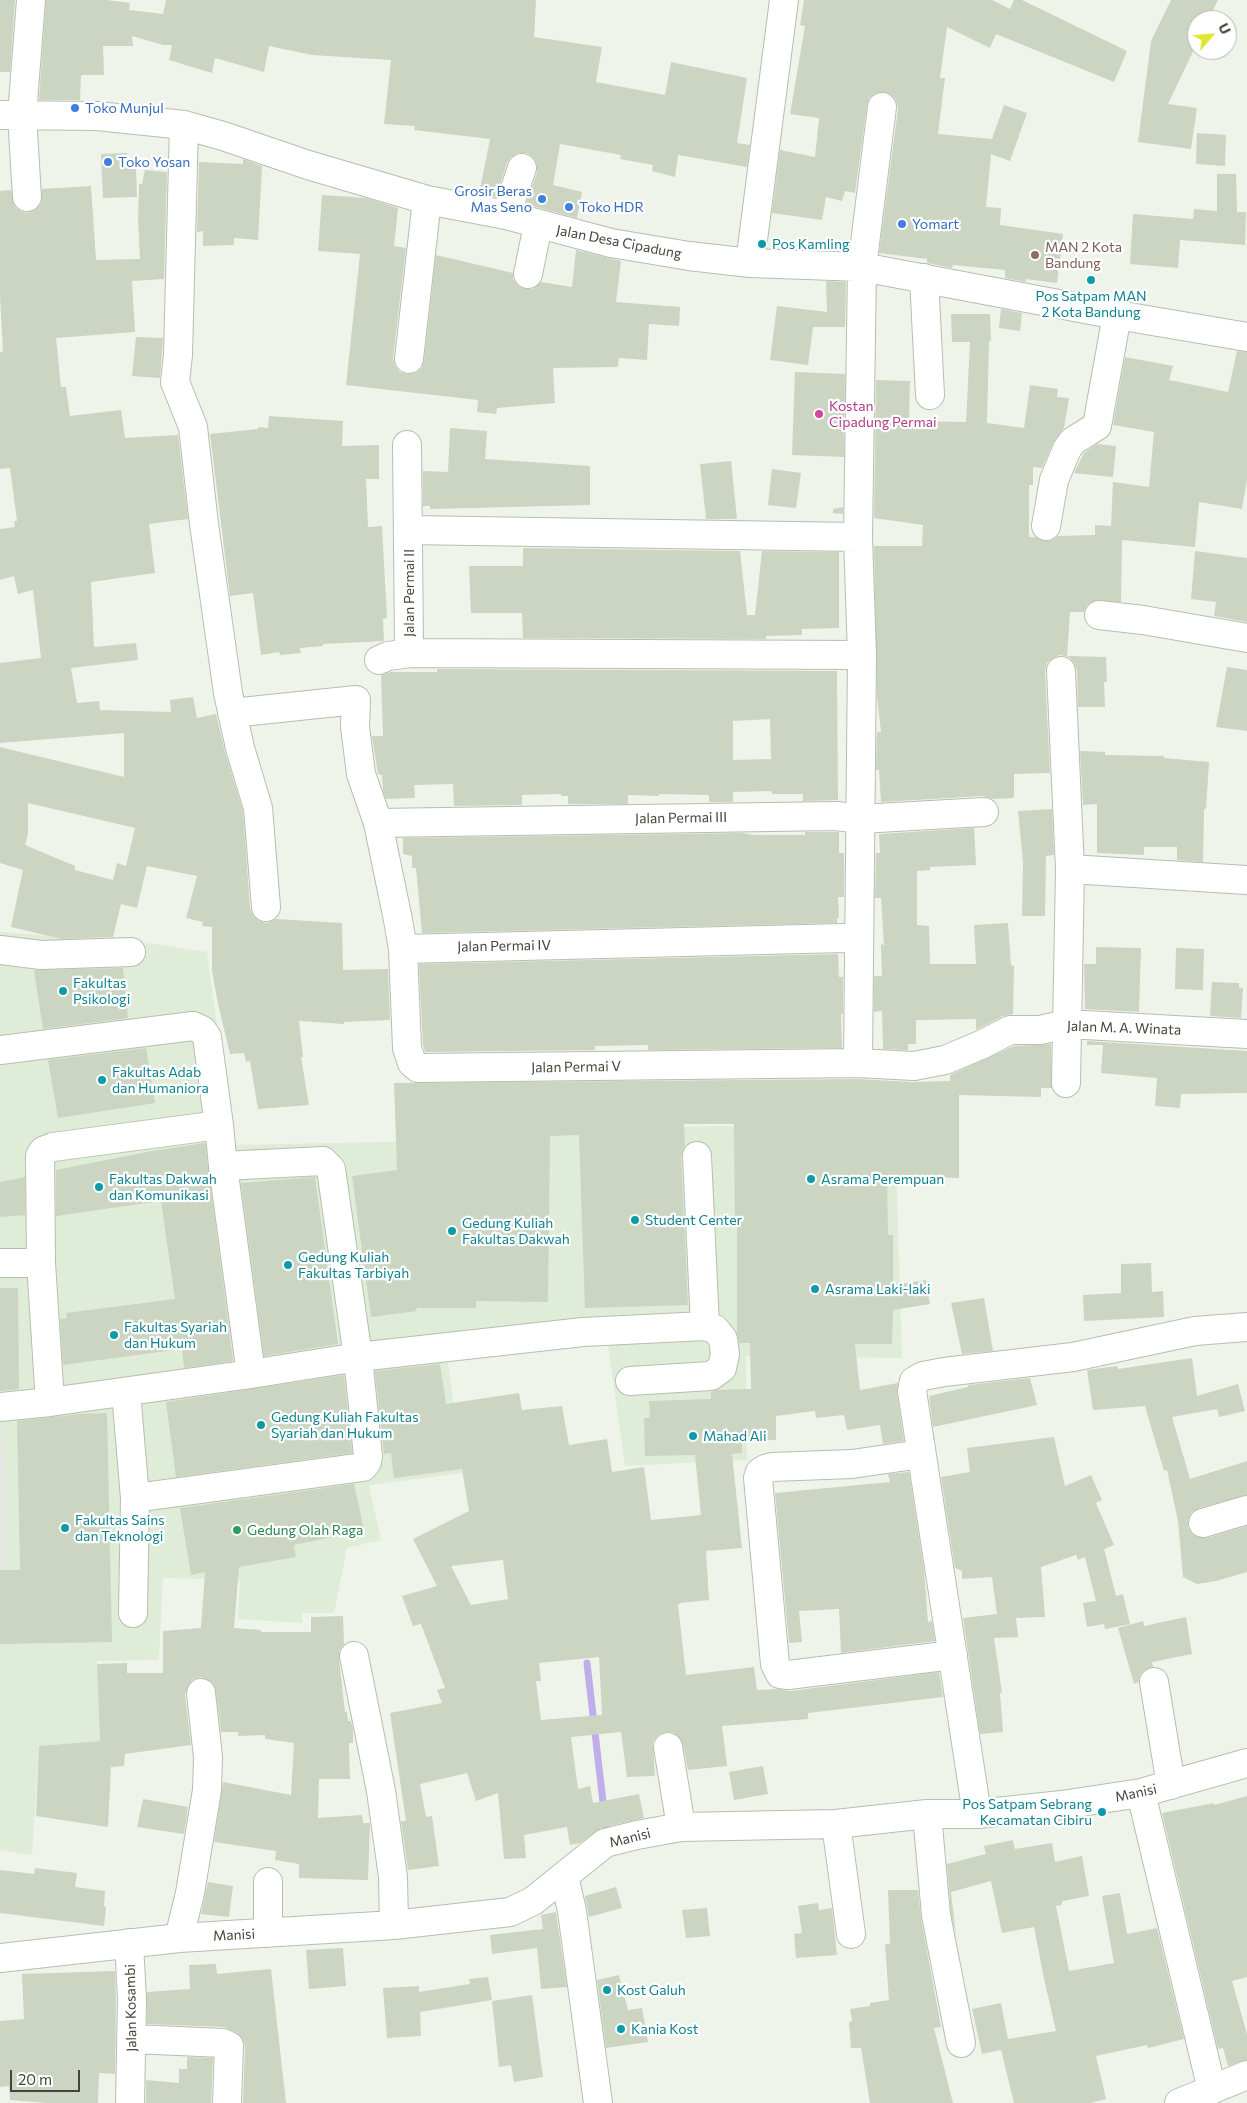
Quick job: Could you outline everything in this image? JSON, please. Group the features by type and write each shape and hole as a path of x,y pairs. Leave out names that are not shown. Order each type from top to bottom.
{"street":[{"path":"27,197 11,116 31,0"},
{"path":"750,263 784,0"},
{"path":"858,1063 862,656 858,537 862,267 882,107"},
{"name":"Jalan Desa Cipadung","path":"11,116 97,116 184,132 223,136 308,165 428,200 506,215 611,243 689,256 750,263 862,267 1117,315 1247,337"},
{"path":"184,132 178,355 175,382 193,427 220,637 232,713 258,808 266,907"},
{"path":"506,215 522,168"},
{"path":"409,359 428,200"},
{"path":"528,274 538,225"},
{"path":"924,278 930,395"},
{"path":"1046,526 1054,480 1067,448 1073,441 1097,426 1117,315"},
{"path":"407,445 409,530"},
{"name":"Jalan Permai II","path":"858,537 409,530 409,645 411,652 862,656"},
{"path":"1099,615 1143,620 1247,638"},
{"path":"379,660 388,656 411,652"},
{"path":"1061,672 1070,869 1066,1083"},
{"path":"232,713 356,700 355,728 361,774 378,822 403,949"},
{"name":"Jalan Permai III","path":"378,822 836,816 860,819 984,812"},
{"path":"1070,869 1247,880"},
{"name":"Jalan Permai IV","path":"403,949 844,938 859,940"},
{"name":"Jalan Permai V","path":"403,949 407,1048 412,1064 418,1068 858,1063"},
{"path":"0,950 41,955 131,952"},
{"name":"Jalan M. A. Winata","path":"858,1063 914,1066 945,1060 984,1044 1005,1032 1017,1029 1040,1030 1067,1024 1247,1034"},
{"path":"0,1050 193,1026 202,1030 207,1037 251,1374"},
{"path":"50,1402 41,1263 40,1156 43,1151 53,1147 219,1125"},
{"path":"697,1156 705,1326"},
{"path":"135,1498 364,1466 368,1462 358,1357 329,1165 323,1161 223,1166"},
{"path":"0,1263 41,1263"},
{"path":"0,1407 126,1392 358,1357 583,1332 705,1326 715,1329 723,1339 725,1354 722,1368 711,1376 630,1381"},
{"path":"977,1814 921,1454 912,1391 914,1381 923,1376 1073,1357 1196,1332 1247,1327"},
{"path":"126,1392 135,1498 133,1613"},
{"path":"921,1454 852,1464 772,1467 760,1472 758,1478 775,1664 780,1674 788,1675 953,1655"},
{"path":"1203,1522 1247,1510"},
{"path":"354,1656 381,1792 393,1877 394,1925"},
{"path":"1154,1682 1171,1785"},
{"path":"179,1938 190,1894 206,1790 208,1757 201,1693"},
{"path":"668,1747 680,1827"},
{"name":"Manisi","path":"0,1958 179,1938 394,1925 510,1912 533,1901 605,1843 680,1827 836,1824 927,1814 977,1814 1062,1806 1141,1793 1247,1763"},
{"path":"1141,1793 1212,2090"},
{"path":"927,1814 936,1915 961,2043"},
{"path":"836,1824 851,1934"},
{"path":"564,1876 572,1911 598,2103"},
{"path":"268,1882 268,1933"},
{"name":"Jalan Kosambi","path":"129,1943 133,2039 130,2103"},
{"path":"133,2039 223,2043 229,2046 227,2103"},
{"path":"1179,2103 1247,2075"}],"shaded area":[{"path":"0,932 154,944 207,952 233,1145 383,1142 678,1127 895,1122 902,1358 746,1356 747,1460 625,1466 607,1338 447,1355 463,1473 369,1485 381,1540 347,1548 334,1613 302,1613 302,1623 238,1619 240,1580 163,1578 159,1660 97,1661 100,1741 39,1746 32,1855 0,1850"},
{"path":"0,1418 2,1418 9,1565 0,1565"}],"building":[{"path":"0,0 15,0 10,72 0,72"},
{"path":"46,0 107,0 130,3 129,10 163,14 166,0 536,0 534,37 602,47 596,82 665,95 671,62 747,78 737,143 750,145 747,167 678,155 675,177 652,171 653,165 620,159 621,155 560,144 553,185 582,192 577,218 526,204 537,173 537,165 534,158 527,153 518,153 511,157 507,163 496,197 479,194 490,139 414,130 415,126 384,124 391,60 312,55 269,46 264,72 215,58 212,73 169,60 172,45 163,45 132,36 133,46 103,46 104,75 81,75 80,100 39,100"},
{"path":"804,0 992,0 1010,9 1014,0 1022,0 1127,51 1114,82 996,34 990,48 947,27 940,78 945,78 938,134 992,139 1004,105 1027,113 1010,161 991,154 986,207 1001,208 1000,225 1063,234 1057,283 1026,279 1026,282 1005,278 1005,270 953,265 952,268 927,263 927,259 879,253 898,109 896,100 891,94 884,92 876,93 869,98 855,193 845,191 842,201 826,197 822,220 772,213 780,150 815,157 819,118 790,114 805,26 800,25"},
{"path":"1171,0 1218,0 1213,10 1187,10 1187,60 1189,60 1168,104 1197,108 1191,149 1138,142 1151,41"},
{"path":"1197,133 1226,135 1225,166 1196,164"},
{"path":"127,153 128,169 136,169 137,197 103,198 101,154"},
{"path":"243,159 262,166 258,240 234,238 234,245 203,246 203,231 197,232 199,162 243,164"},
{"path":"145,170 167,172 164,279 132,281 135,332 56,338 61,387 66,387 70,416 121,410 125,438 178,435 188,519 149,524 155,573 91,582 94,647 136,643 138,660 71,668 77,703 99,701 100,710 171,712 170,700 193,697 197,718 216,714 225,752 243,811 250,908 253,915 259,921 267,923 276,919 342,923 343,970 388,969 390,1020 344,1022 344,1024 299,1021 303,1057 301,1057 309,1105 258,1109 250,1061 246,1062 244,1053 230,1054 212,971 212,927 202,926 203,922 186,918 197,876 147,866 137,908 121,904 113,937 62,939 11,927 23,870 0,863 0,747 124,777 124,733 0,743 0,663 41,658 33,590 18,594 14,576 0,580 0,529 15,527 14,521 17,521 10,468 0,469 0,352 3,352 0,295 0,191 11,190 14,206 20,211 27,213 35,210 41,204 42,189 91,186 96,260 140,259 138,220 139,184 142,184","holes":["28,803 135,828 126,866 117,863 113,880 75,870 75,866 25,845 28,834"]},
{"path":"1217,174 1236,174 1237,212 1246,212 1245,245 1180,240 1178,268 1130,264 1133,214 1193,219 1194,209 1217,211"},
{"path":"322,195 366,198 398,208 394,246 406,248 393,358 395,366 400,372 407,374 416,373 422,368 436,255 513,273 513,279 517,285 525,289 533,289 541,282 572,287 576,250 621,261 616,302 680,307 679,326 649,324 647,360 619,358 618,367 553,368 555,403 497,408 496,414 477,412 478,400 346,385 360,254 318,251"},
{"path":"826,281 846,282 845,327 813,327 808,365 770,360 777,306 827,312"},
{"path":"1001,309 1022,313 1020,331 999,328"},
{"path":"951,314 990,314 991,341 989,341 987,423 1024,428 1030,385 1058,389 1057,397 1069,398 1064,428 1053,443 1042,468 1033,467 1033,485 1029,485 1029,537 1035,537 1044,541 1052,540 1058,536 1095,535 1095,525 1111,526 1113,482 1149,487 1154,432 1113,425 1125,357 1173,366 1169,380 1228,392 1237,351 1247,352 1247,479 1242,509 1199,502 1195,547 1122,540 1121,602 1093,601 1087,605 1084,612 1070,612 1067,656 1106,657 1105,707 1078,707 1077,670 1069,657 1060,655 1047,663 1045,672 1050,773 1014,774 1014,798 992,799 983,796 881,802 879,770 876,770 877,732 881,732 877,698 874,546 922,546 923,525 874,518 876,380 910,381 909,421 966,422 970,342 952,342"},
{"path":"136,337 163,338 160,378 132,376"},
{"name":"Kostan Cipadung Permai","path":"795,372 845,374 844,457 792,455"},
{"path":"269,416 343,421 342,446 379,445 379,479 366,479 368,527 382,526 387,618 383,619 384,641 323,644 323,646 300,648 301,653 280,655 279,652 261,655 253,593 230,596 210,434 258,429 258,427 268,428"},
{"path":"450,428 487,431 485,459 590,466 590,505 430,509 430,506 423,506 423,471 448,472"},
{"path":"1097,444 1116,446 1113,477 1074,473 1084,453"},
{"path":"731,461 737,519 706,519 700,464"},
{"path":"772,469 801,473 796,508 768,505"},
{"path":"843,507 843,514 833,513 833,509"},
{"path":"523,548 740,551 747,615 755,615 762,551 839,552 839,628 802,629 802,635 766,636 766,639 523,638 522,613 471,613 469,566 523,566"},
{"path":"1195,551 1247,558 1247,622 1214,616 1216,602 1191,599"},
{"path":"1227,667 1247,670 1247,731 1216,727"},
{"path":"437,669 837,671 838,800 803,801 803,794 772,794 771,791 733,792 733,802 709,802 709,795 659,794 659,796 628,795 628,804 568,804 568,796 561,796 561,794 522,795 522,805 454,806 453,784 414,785 415,798 386,799 383,791 382,775 378,774 372,736 383,736 381,675 390,672 437,672","holes":["770,719 771,759 733,760 733,721"]},
{"path":"1080,751 1105,752 1105,755 1164,756 1164,758 1209,762 1206,809 1204,809 1203,862 1177,860 1177,847 1144,847 1144,855 1097,853 1097,804 1083,805"},
{"path":"1052,809 1054,855 1046,856 1045,916 1022,916 1023,862 1018,811"},
{"path":"974,828 976,865 930,867 930,870 917,871 917,925 929,926 930,964 976,964 974,925 1008,923 1011,965 1014,966 1013,1014 1003,1016 976,1030 976,1019 916,1020 916,1044 908,1044 908,1050 883,1049 882,1011 874,1012 874,976 882,976 881,944 884,945 881,898 875,898 876,853 880,853 879,834"},
{"path":"805,832 839,832 839,853 844,853 844,897 838,897 839,918 837,918 837,923 422,933 416,868 412,868 412,856 403,854 403,838 742,833 754,835 805,835"},
{"path":"1096,947 1141,948 1139,1012 1085,1009 1084,964 1096,964"},
{"path":"1176,948 1204,949 1203,990 1175,989"},
{"path":"838,954 839,977 843,977 842,1048 648,1050 648,1045 595,1046 595,1050 425,1052 423,1045 419,964"},
{"path":"123,968 128,1018 43,1029 34,970"},
{"path":"1212,982 1239,983 1239,988 1243,988 1241,1018 1210,1016"},
{"path":"1087,1041 1247,1051 1247,1093 1181,1094 1180,1108 1155,1106 1157,1078 1101,1073 1103,1045 1087,1045"},
{"path":"1051,1044 1052,1088 1041,1088 1041,1097 959,1095 959,1178 887,1176 888,1235 893,1235 893,1285 926,1280 930,1304 893,1310 892,1344 855,1344 860,1390 898,1383 897,1393 904,1441 883,1444 880,1425 847,1430 844,1415 816,1418 815,1411 776,1416 776,1440 742,1441 742,1453 732,1454 742,1548 706,1551 709,1600 680,1603 678,1605 686,1675 754,1667 757,1690 777,1689 790,1691 939,1672 943,1697 808,1713 808,1719 722,1726 727,1766 688,1770 680,1738 673,1732 665,1732 658,1735 653,1742 655,1776 627,1777 621,1732 571,1737 578,1789 590,1786 593,1803 639,1794 644,1818 601,1828 580,1843 570,1845 567,1827 524,1835 526,1858 504,1859 498,1793 476,1801 467,1773 420,1784 426,1817 432,1816 439,1866 408,1870 401,1821 406,1821 390,1713 442,1703 437,1690 445,1688 421,1624 413,1626 402,1596 437,1586 413,1539 469,1511 462,1469 394,1478 391,1453 384,1454 375,1371 440,1364 446,1404 519,1393 522,1410 562,1406 569,1445 607,1439 612,1472 644,1467 651,1520 701,1515 695,1455 645,1456 644,1418 650,1418 649,1401 711,1399 711,1392 717,1390 751,1389 750,1343 739,1343 737,1333 737,1227 735,1227 734,1124 684,1124 685,1146 681,1157 688,1305 585,1308 579,1135 550,1136 548,1302 476,1301 476,1308 416,1308 417,1311 371,1317 352,1176 397,1170 394,1083 858,1079 913,1082 950,1081 950,1075 1014,1046","holes":["503,1560 508,1599 471,1605 451,1566","599,1657 602,1715 541,1720 536,1681 541,1681 539,1663"]},
{"name":"Fakultas Adab dan Humaniora","path":"146,1048 155,1103 58,1118 48,1060"},
{"path":"205,1143 233,1361 184,1368 182,1349 63,1365 60,1319 67,1318 66,1313 175,1299 161,1201 56,1216 56,1170 152,1151"},
{"path":"25,1177 25,1215 0,1217 0,1182"},
{"name":"Gedung Kuliah Fakultas Tarbiyah","path":"315,1177 338,1344 264,1356 241,1183"},
{"path":"1151,1263 1152,1292 1163,1291 1164,1317 1084,1321 1083,1295 1121,1293 1121,1264"},
{"path":"0,1288 18,1288 19,1389 0,1391"},
{"path":"984,1298 993,1351 962,1354 951,1303"},
{"path":"1192,1358 1197,1396 1238,1384 1245,1411 1219,1417 1217,1409 1172,1417 1190,1479 1247,1461 1247,1495 1199,1508 1191,1513 1188,1527 1192,1534 1200,1538 1207,1538 1247,1526 1247,1572 1216,1581 1197,1584 1183,1577 1178,1521 1167,1470 1164,1471 1145,1406 1093,1410 1087,1370 1117,1366 1118,1369"},
{"name":"Gedung Kuliah Fakultas Syariah dan Hukum","path":"344,1375 352,1453 176,1477 166,1402"},
{"path":"1030,1378 1037,1405 933,1427 929,1396 968,1387 968,1385"},
{"name":"Fakultas Sains dan Teknologi","path":"107,1413 112,1642 0,1644 0,1570 20,1570 17,1421"},
{"path":"1054,1437 1065,1486 1091,1475 1102,1500 1096,1503 1114,1545 1104,1549 1116,1596 1123,1594 1130,1624 1105,1629 1104,1624 1087,1627 1083,1603 1096,1601 1085,1557 1078,1560 1076,1555 1041,1567 1045,1617 1016,1618 1018,1637 994,1638 1002,1693 1000,1693 1003,1732 980,1734 963,1618 997,1614 992,1577 962,1579 962,1571 955,1568 941,1477 970,1472 967,1448"},
{"path":"909,1472 924,1570 928,1622 932,1621 935,1641 841,1653 839,1609 799,1611 802,1642 789,1643 775,1493 890,1482 888,1474"},
{"path":"354,1484 364,1530 294,1545 296,1557 239,1567 234,1628 261,1630 261,1632 311,1632 311,1617 343,1616 344,1644 339,1651 339,1659 345,1712 347,1712 348,1721 351,1721 353,1729 353,1743 349,1743 350,1779 319,1779 318,1818 362,1815 363,1823 370,1823 368,1880 299,1878 299,1864 275,1860 276,1851 214,1842 223,1782 291,1795 294,1743 265,1739 265,1735 238,1736 238,1732 221,1732 216,1691 213,1683 200,1677 192,1680 187,1687 185,1695 191,1745 125,1754 124,1766 111,1767 108,1827 36,1816 39,1746 100,1741 97,1664 127,1663 127,1673 163,1673 163,1631 201,1628 205,1572 191,1575 180,1508"},
{"path":"1186,1617 1192,1654 1152,1662 1153,1667 1144,1670 1139,1682 1134,1684 1118,1628 1143,1621 1144,1626"},
{"path":"763,1766 768,1794 734,1800 729,1772"},
{"path":"1247,1796 1247,1977 1232,1981 1247,2034 1247,2060 1228,2066 1223,2048 1218,2049 1162,1813 1214,1803 1214,1805"},
{"path":"143,1799 188,1807 184,1834 137,1827"},
{"path":"1013,1840 1015,1849 1052,1843 1055,1862 1082,1856 1089,1896 1062,1901 1062,1905 1056,1906 1069,1971 1114,1963 1102,1896 1120,1893 1127,1934 1157,1928 1184,2039 1148,2048 1147,2045 1096,2056 1106,2099 1090,2103 1014,2103 1001,2050 982,2054 972,2009 1001,2003 1008,2039 1056,2031 1034,1927 1002,1933 991,1881 951,1892 956,1935 951,1913 947,1864 986,1854 984,1846"},
{"path":"35,1868 77,1873 75,1887 105,1891 104,1926 0,1913 0,1870 34,1874"},
{"path":"208,1882 233,1886 229,1917 201,1914"},
{"path":"616,1887 622,1908 589,1917 585,1896"},
{"path":"888,1890 918,1890 921,1918 941,2027 934,2028 953,2103 870,2103 861,2048 851,2048 849,2022 852,2021 850,2009 870,2006 870,2003 889,2000 885,1944 890,1944"},
{"path":"818,1903 819,1910 832,1908 837,1955 796,1958 794,1934 802,1933 798,1906"},
{"path":"707,1908 710,1936 686,1938 682,1910"},
{"path":"556,1912 567,1987 541,1989 537,1948 492,1954 490,1935 543,1929 541,1915"},
{"path":"343,1948 346,1986 309,1989 306,1950"},
{"path":"216,1964 217,1974 271,1969 286,2103 243,2103 245,2046 242,2038 236,2032 224,2027 147,2024 147,1992 190,1989 189,1965"},
{"path":"115,1971 115,2074 99,2073 98,2103 47,2103 10,2100 9,2086 0,2087 0,2021 24,2019 22,1974"},
{"name":"Kania Kost","path":"619,1975 628,2010 642,2008 648,2042 606,2048 597,1980"},
{"path":"488,1977 492,2000 420,2012 421,2036 387,2038 383,1988 419,1986 419,1992 470,1984 469,1979"},
{"path":"532,1995 543,2077 514,2082 511,2065 499,2067 492,2001"},
{"path":"187,2057 213,2058 211,2103 146,2103 146,2080 179,2083 179,2069 187,2069"}],"waterway":[{"path":"587,1663 607,1837"}],"place":[{"name":"Toko Munjul","path":"75,108"},
{"name":"Toko Yosan","path":"108,162"},
{"name":"Grosir Beras Mas Seno","path":"542,199"},
{"name":"Toko HDR","path":"569,207"},
{"name":"Yomart","path":"902,224"},
{"name":"Pos Kamling","path":"762,244"},
{"name":"MAN 2 Kota Bandung","path":"1035,255"},
{"name":"Pos Satpam MAN 2 Kota Bandung","path":"1091,280"},
{"name":"Kostan Cipadung Permai","path":"819,414"},
{"name":"Fakultas Psikologi","path":"63,991"},
{"name":"Fakultas Adab dan Humaniora","path":"102,1080"},
{"name":"Asrama Perempuan","path":"811,1179"},
{"name":"Fakultas Dakwah dan Komunikasi","path":"99,1187"},
{"name":"Student Center","path":"635,1220"},
{"name":"Gedung Kuliah Fakultas Dakwah","path":"452,1231"},
{"name":"Gedung Kuliah Fakultas Tarbiyah","path":"288,1265"},
{"name":"Asrama Laki-laki","path":"815,1289"},
{"name":"Fakultas Syariah dan Hukum","path":"114,1335"},
{"name":"Gedung Kuliah Fakultas Syariah dan Hukum","path":"261,1425"},
{"name":"Mahad Ali","path":"693,1436"},
{"name":"Fakultas Sains dan Teknologi","path":"65,1528"},
{"name":"Gedung Olah Raga","path":"237,1530"},
{"name":"Pos Satpam Sebrang Kecamatan Cibiru","path":"1102,1812"},
{"name":"Kost Galuh","path":"607,1990"},
{"name":"Kania Kost","path":"621,2029"}]}
